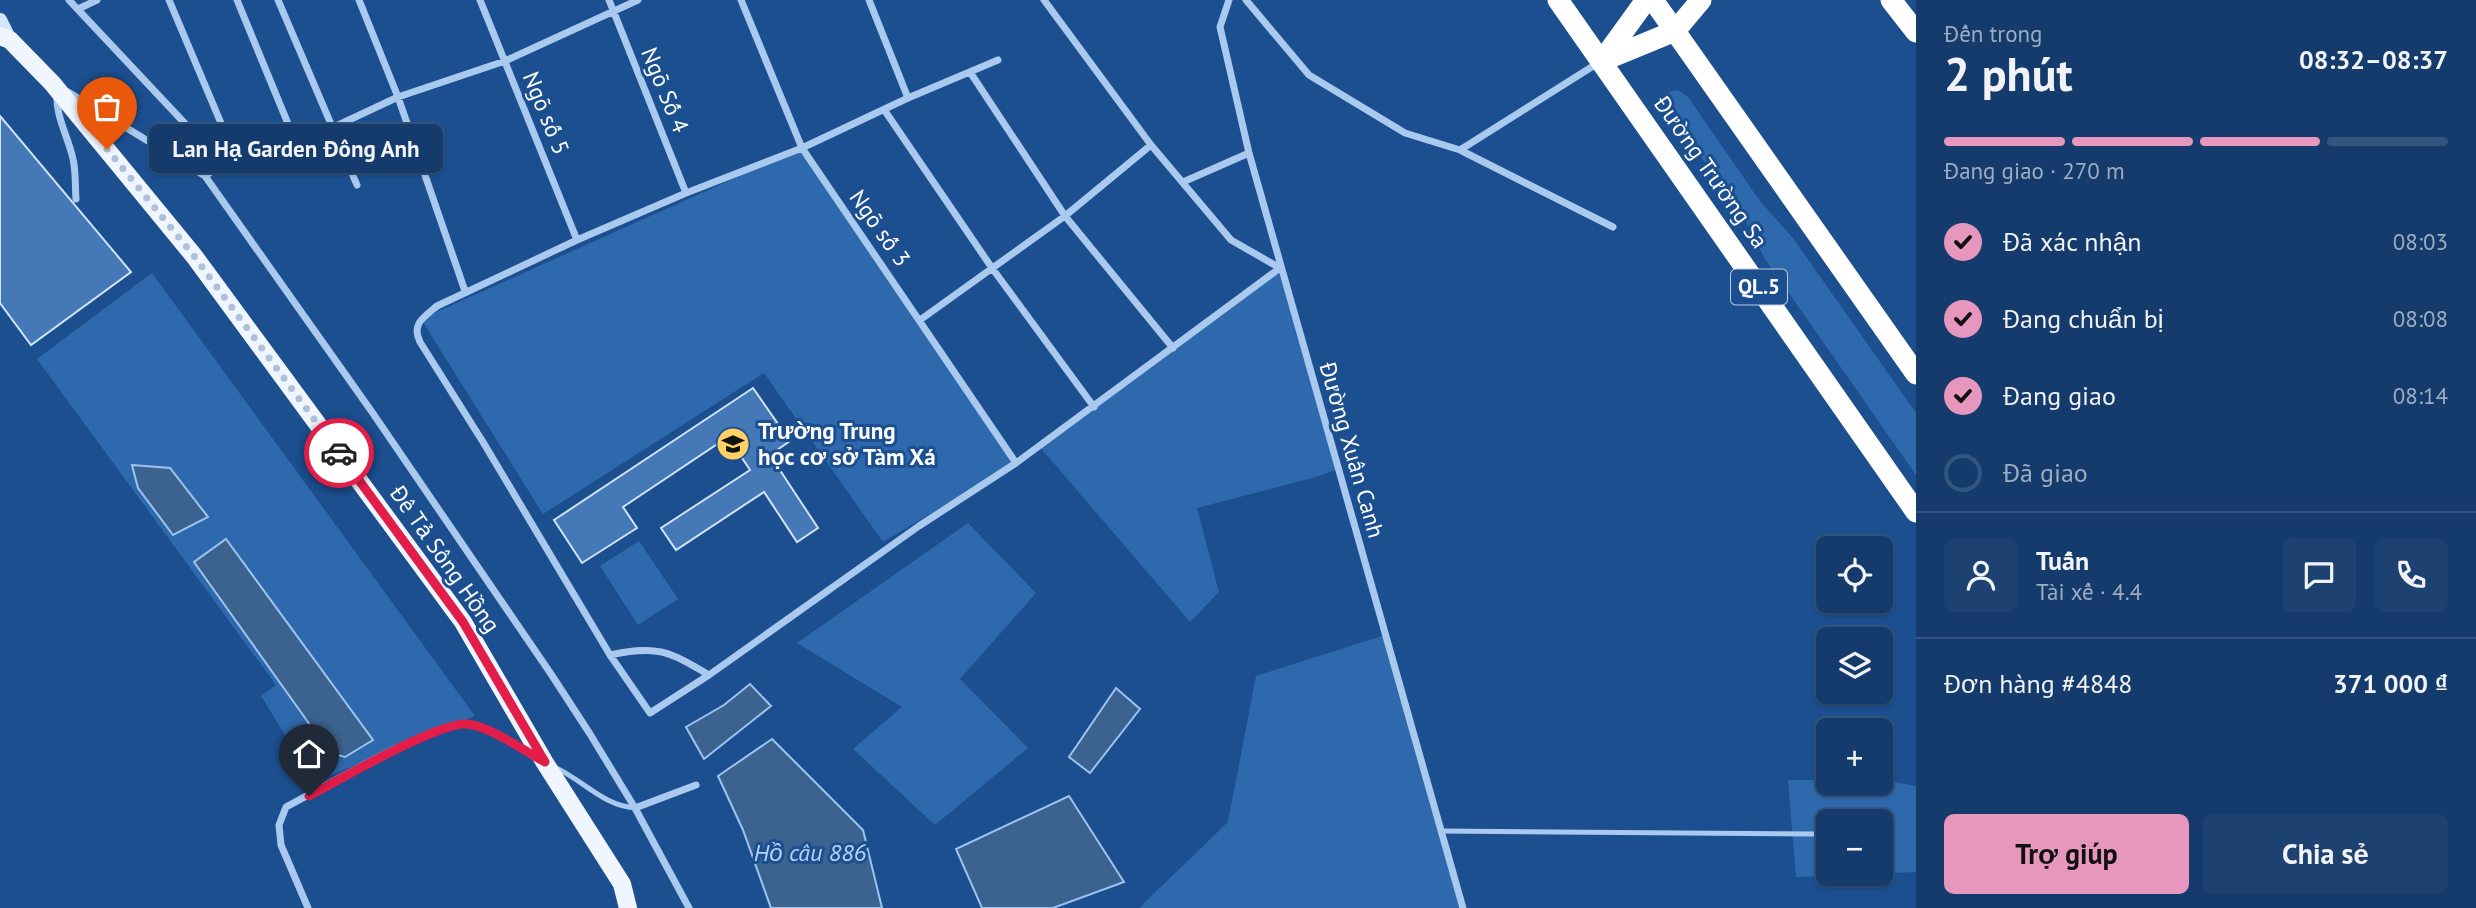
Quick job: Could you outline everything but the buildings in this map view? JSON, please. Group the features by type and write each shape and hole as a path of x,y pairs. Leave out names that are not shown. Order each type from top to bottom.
{"highway":[{"name":"Đường Trường Sa","path":"1558,0 1916,512"},
{"path":"1602,61 1646,0"},
{"path":"1653,0 1916,374"},
{"path":"1602,61 1675,31 1701,0"},
{"path":"1891,0 1916,32"}],"main road":[{"name":"Đê Tả Sông Hồng","path":"5,38 55,85 194,256 455,611 622,884 628,908"}],"street":[{"path":"69,0 223,164"},
{"path":"78,9 97,0"},
{"path":"169,0 237,160"},
{"path":"237,0 296,143"},
{"path":"278,0 357,185"},
{"path":"359,0 398,97 465,291"},
{"name":"Ngõ số 5","path":"480,0 577,240"},
{"name":"Ngõ Số 4","path":"609,0 686,193"},
{"path":"205,176 223,164 265,155 398,97 505,61 638,0"},
{"name":"Ngõ số 3","path":"741,0 802,148 1016,463"},
{"path":"869,0 908,99"},
{"path":"998,61 802,148 686,193 577,240 465,291 437,306 421,319 416,333 610,654 650,712 709,675 919,526 1016,463 1280,268 1231,240 1151,145 1044,0"},
{"name":"Đường Xuân Canh","path":"1229,0 1220,27 1249,153 1463,908"},
{"path":"1246,0 1309,75 1405,133 1460,149 1614,227"},
{"path":"0,20 5,38"},
{"path":"1460,149 1602,61"},
{"path":"970,72 1065,216 1173,348"},
{"path":"55,85 205,176 372,412 590,734 635,808 689,908"},
{"path":"55,85 56,104 74,160 76,199"},
{"path":"885,111 992,268 1094,407"},
{"path":"920,320 1065,216 1151,145"},
{"path":"1183,182 1249,153"},
{"path":"610,654 638,649 672,653 709,675"},
{"path":"308,908 281,845 279,825 286,807 422,737 455,725 466,724 481,728 545,762"},
{"path":"635,808 696,785"}],"lane":[{"path":"545,762 571,774 595,793 621,807 635,808"},
{"path":"1441,831 1815,834"}],"shaded area":[{"path":"1678,90 1688,97 1760,201 1793,238 1916,413 1916,475 1765,259 1742,214 1667,110 1663,102 1669,92"},
{"path":"802,148 1016,463 883,542 764,373 543,514 421,319"},
{"path":"1280,268 1338,469 1197,508 1219,592 1190,622 1039,446"},
{"path":"152,273 475,716 314,782 261,696 276,685 37,359"},
{"path":"968,523 1036,593 960,679 1028,748 935,825 853,749 902,707 797,643"},
{"path":"639,541 678,599 638,625 600,566"},
{"path":"1385,635 1463,908 1139,908 1228,822 1256,676"},
{"path":"1788,780 1816,780 1816,795 1893,795 1893,782 1916,786 1916,872 1893,873 1893,809 1816,809 1816,876 1796,877"}],"water":[{"path":"132,465 170,468 208,517 173,535 138,488"},
{"path":"226,539 373,740 345,757 330,753 194,562"},
{"path":"750,684 771,706 704,759 686,727 724,705"},
{"path":"1116,688 1140,709 1090,773 1069,757"},
{"name":"Hồ câu 886","path":"772,739 863,830 882,908 771,908 743,830 718,776"},
{"path":"1069,796 1124,882 1053,908 982,908 956,849"}],"way so far":[{"path":"107,149 194,256 339,453"}],"place":[{"name":"Lan Hạ Garden Đông Anh","path":"107,149"},
{"name":"Trường Trung học cơ sở Tàm Xá","path":"733,444"}],"route":[{"path":"309,796 422,737 455,725 466,724 481,728 545,762 463,622 339,453"}]}
